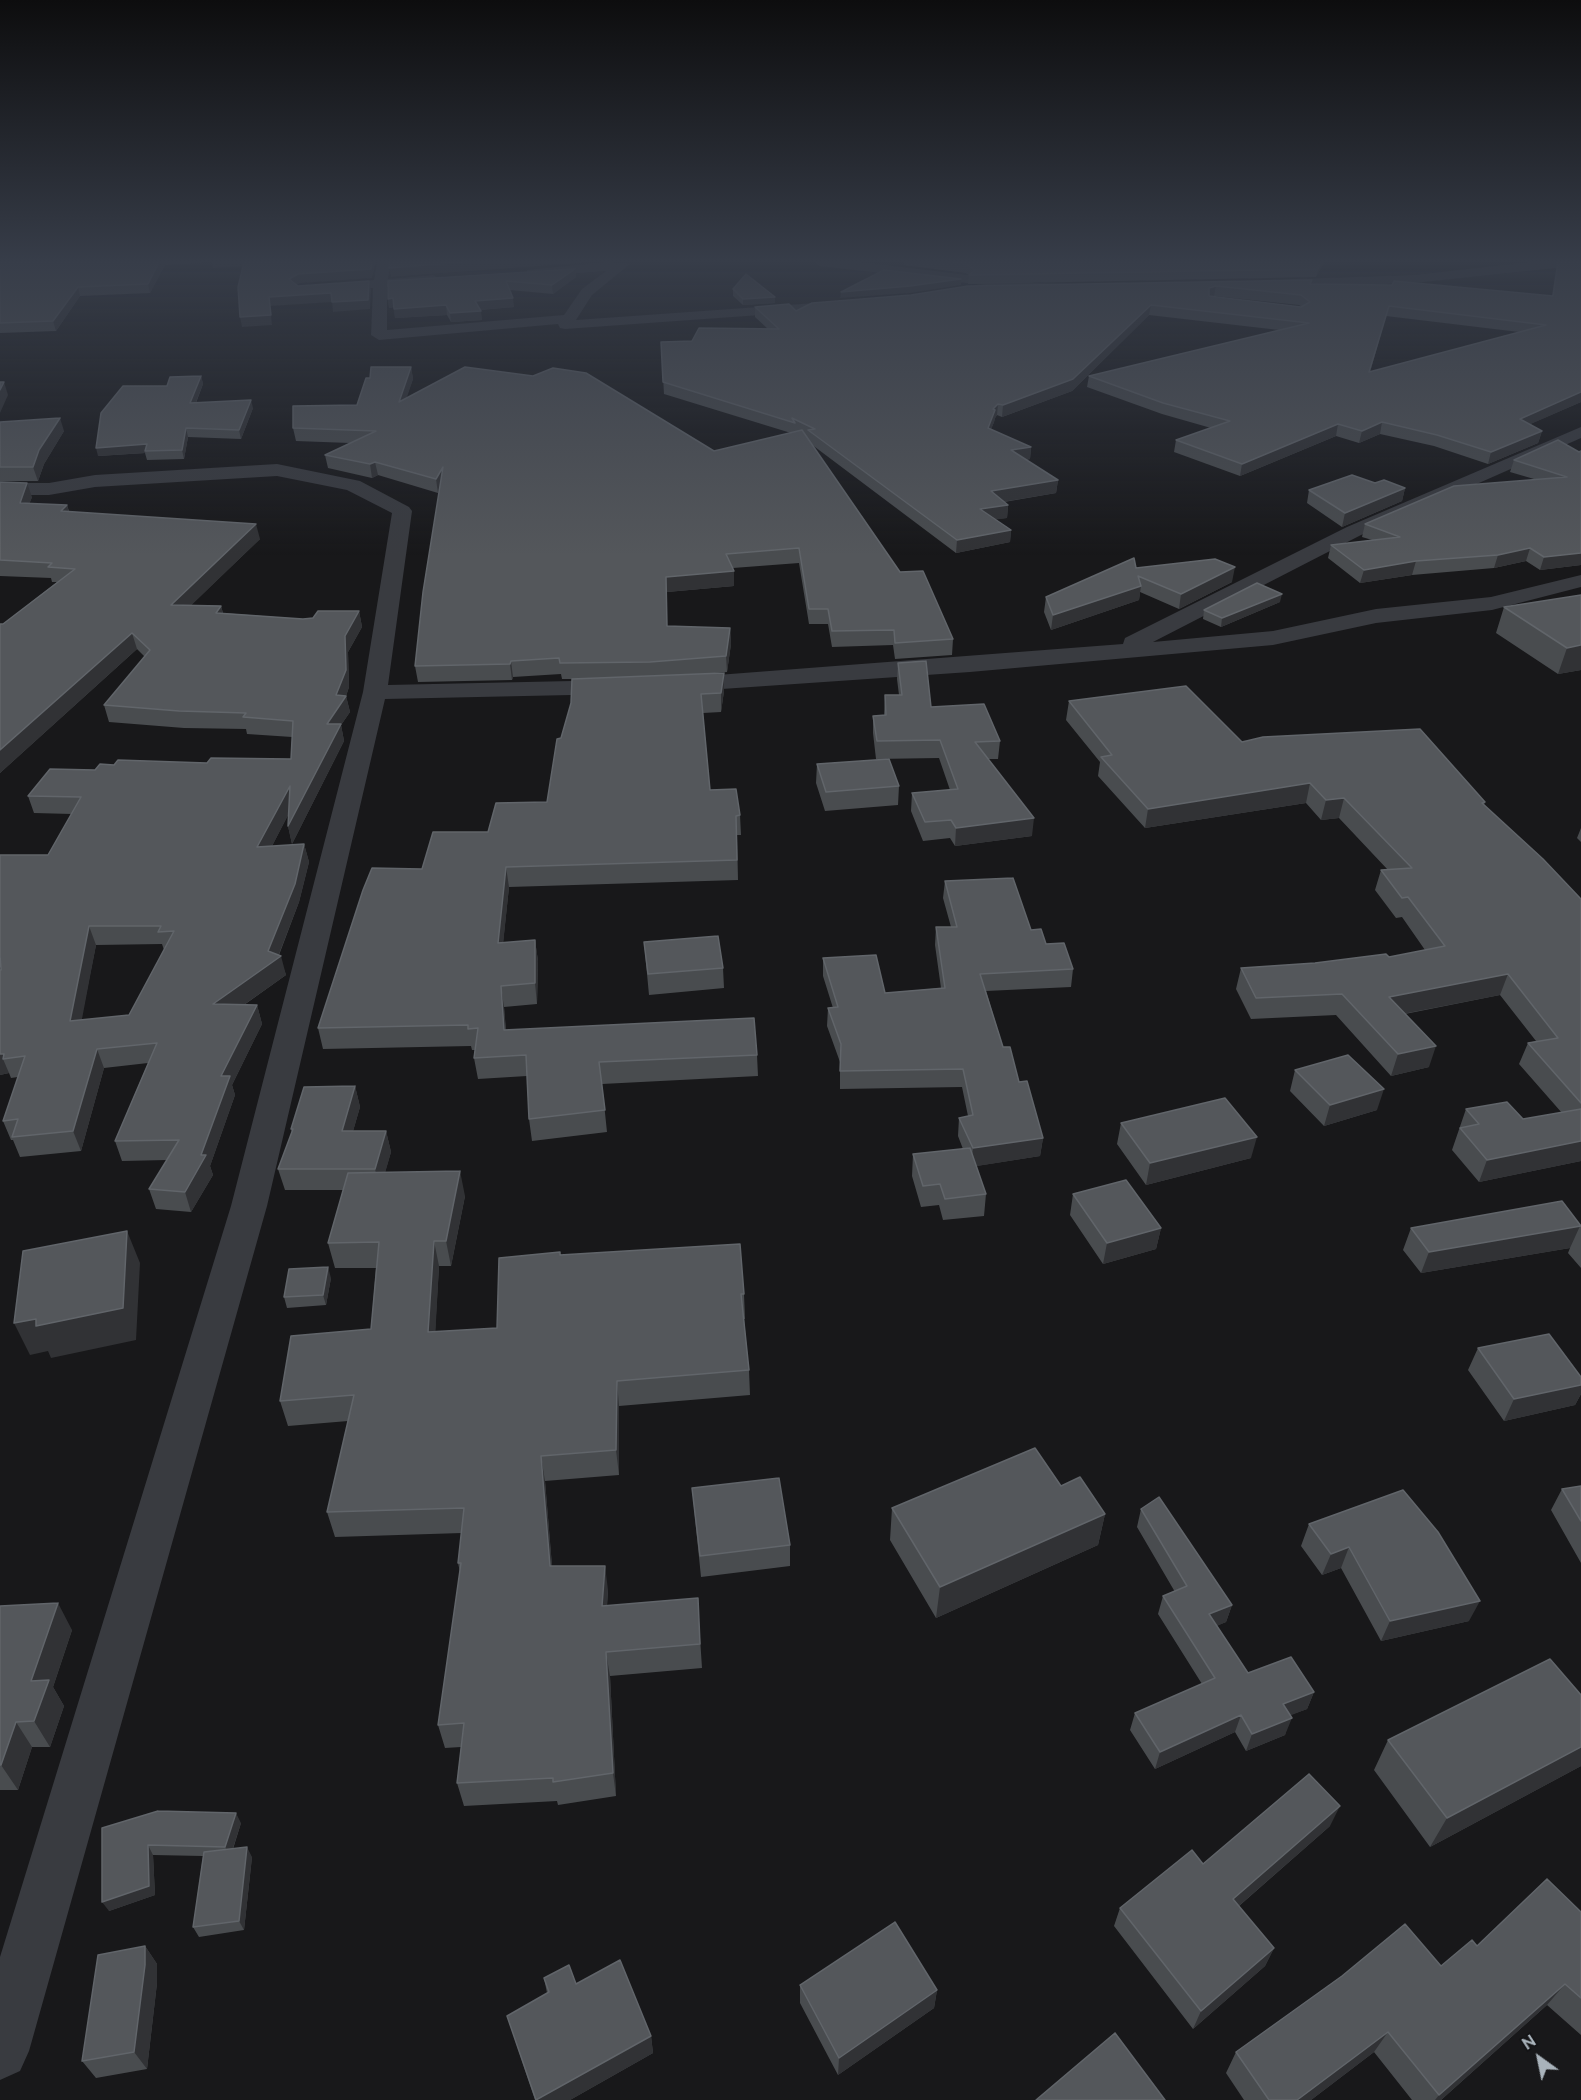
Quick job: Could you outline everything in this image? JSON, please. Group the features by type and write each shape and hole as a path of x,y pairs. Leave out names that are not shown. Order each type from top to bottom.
{"street":[{"path":"1116,652 1354,531 1581,432"},
{"path":"0,489 49,489 95,481 178,478 277,470 353,485 402,511 375,692 249,1206 0,2051"},
{"path":"375,692 645,687 1273,638 1377,616 1492,603 1581,581"}],"building":[{"path":"662,360 1093,360 1073,379 1003,405 998,404 993,409 995,410 988,428 1031,447 1011,450 1058,480 991,491 1008,505 980,509 1011,530 957,540 808,430 815,429 792,418 795,423 663,382"},
{"path":"1155,360 1373,360 1369,372 1414,360 1581,360 1581,392 1520,419 1542,431 1491,452 1437,435 1382,422 1362,431 1338,424 1242,464 1176,440 1230,421 1163,403 1089,376"},
{"path":"371,367 411,367 399,402 465,367 533,376 553,368 586,373 714,451 802,430 900,572 923,571 953,639 895,643 894,630 832,631 828,609 809,609 799,548 726,554 734,571 666,577 667,626 730,628 726,656 650,662 560,663 559,658 511,661 510,664 415,666 423,592 443,467 436,479 375,462 370,464 325,455 376,431 293,428 293,406 357,405 366,378 370,378"},
{"path":"201,376 190,403 251,400 239,430 186,428 182,450 145,451 147,444 96,448 101,413 123,386 167,386 170,377"},
{"path":"60,418 39,450 33,467 0,467 0,422"},
{"path":"1558,440 1581,451 1581,553 1544,557 1530,548 1498,555 1416,561 1364,570 1331,545 1400,537 1365,524 1454,486 1567,477 1514,460"},
{"path":"1352,475 1375,483 1384,480 1405,488 1345,513 1309,490"},
{"path":"0,482 27,483 20,503 67,505 61,511 256,524 171,605 221,606 216,613 303,619 313,618 318,611 359,611 345,636 346,670 336,695 346,696 327,724 341,724 288,826 290,786 257,847 304,844 295,884 268,951 281,956 213,1004 257,1005 221,1076 230,1076 201,1155 206,1155 185,1192 149,1189 179,1140 115,1141 157,1043 97,1049 73,1131 12,1137 18,1119 3,1121 25,1056 3,1059 4,1054 0,1054 0,855 48,855 81,797 28,796 50,769 95,770 100,764 114,765 118,760 207,763 211,758 291,759 293,721 243,717 246,713 104,705 150,650 132,633 0,750 0,624 75,569 48,567 52,563 0,560","holes":["89,926 161,926 158,932 174,931 129,1015 70,1021"]},
{"path":"1134,558 1136,568 1215,559 1235,567 1181,594 1138,576 1141,586 1053,615 1046,597"},
{"path":"1257,583 1282,594 1222,618 1204,610"},
{"path":"1581,595 1581,645 1567,648 1504,607"},
{"path":"926,661 931,707 984,704 1000,741 975,742 1034,818 956,828 951,820 925,822 912,793 958,789 940,740 877,741 873,716 886,715 885,695 902,695 898,663"},
{"path":"724,673 721,693 701,694 710,790 736,789 740,815 736,816 737,860 506,867 498,943 535,940 535,983 501,986 504,1030 754,1018 757,1055 599,1062 605,1110 529,1119 526,1055 474,1058 478,1028 468,1029 468,1025 318,1028 372,868 422,869 433,832 488,832 496,803 547,802 557,739 561,738 571,703 572,679"},
{"path":"1186,686 1242,742 1263,737 1420,729 1485,802 1482,803 1543,859 1581,899 1581,1103 1528,1043 1558,1038 1508,974 1389,997 1436,1046 1398,1054 1342,994 1256,998 1241,968 1315,963 1386,954 1389,957 1445,946 1408,897 1402,898 1381,870 1412,868 1344,798 1326,800 1310,783 1148,809 1101,757 1112,755 1069,701"},
{"path":"889,759 899,786 826,792 817,764"},
{"path":"1013,878 1031,930 1041,929 1046,944 1064,943 1073,969 980,974 1003,1047 1010,1047 1019,1082 1027,1081 1043,1138 973,1148 959,1118 973,1115 963,1069 840,1071 841,1044 828,1008 838,1007 823,958 876,955 885,993 945,988 936,927 957,927 945,881"},
{"path":"718,936 723,968 648,974 644,942"},
{"path":"1348,1055 1384,1089 1330,1105 1295,1070"},
{"path":"355,1086 342,1131 386,1131 375,1169 278,1169 293,1129 291,1129 304,1087"},
{"path":"1225,1098 1257,1137 1150,1163 1121,1123"},
{"path":"1507,1102 1523,1119 1581,1109 1581,1141 1487,1160 1460,1128 1479,1124 1466,1109"},
{"path":"970,1148 986,1194 945,1199 940,1184 923,1186 913,1154"},
{"path":"460,1171 446,1241 434,1241 428,1332 497,1328 499,1258 560,1252 560,1255 740,1244 744,1294 741,1294 749,1370 617,1381 616,1450 541,1456 550,1566 605,1566 602,1606 698,1598 700,1644 606,1652 613,1773 553,1782 553,1778 457,1783 464,1723 438,1725 461,1563 458,1563 464,1508 327,1512 354,1395 280,1401 291,1336 371,1329 379,1242 328,1243 348,1173"},
{"path":"1126,1180 1161,1228 1107,1243 1073,1194"},
{"path":"1562,1201 1581,1226 1429,1252 1411,1228"},
{"path":"127,1231 123,1308 36,1326 36,1319 14,1323 23,1251"},
{"path":"328,1267 323,1295 284,1297 289,1269"},
{"path":"1549,1334 1581,1377 1581,1385 1514,1399 1478,1348"},
{"path":"1035,1448 1061,1486 1080,1477 1105,1514 940,1587 892,1508"},
{"path":"779,1478 790,1545 700,1556 692,1488"},
{"path":"1581,1486 1581,1521 1562,1489"},
{"path":"1403,1490 1438,1532 1480,1601 1390,1621 1349,1547 1331,1554 1309,1524"},
{"path":"1159,1497 1232,1605 1209,1614 1248,1673 1291,1657 1314,1692 1283,1704 1292,1718 1252,1734 1241,1715 1160,1752 1135,1713 1215,1678 1163,1596 1187,1586 1141,1509"},
{"path":"58,1603 31,1681 49,1680 34,1721 16,1722 0,1765 0,1606"},
{"path":"1550,1659 1581,1695 1581,1747 1447,1818 1388,1740"},
{"path":"1309,1774 1340,1806 1233,1899 1274,1948 1201,2011 1120,1908 1192,1850 1203,1864"},
{"path":"158,1811 236,1813 225,1847 148,1845 149,1886 102,1902 102,1828"},
{"path":"247,1847 239,1921 193,1927 204,1852"},
{"path":"1547,1879 1581,1912 1581,1998 1565,1984 1439,2095 1388,2032 1297,2100 1269,2100 1236,2052 1342,1976 1405,1924 1441,1966 1472,1940 1477,1946"},
{"path":"895,1922 937,1990 839,2058 800,1985"},
{"path":"145,1946 145,1965 134,2052 82,2061 98,1955"},
{"path":"620,1960 651,2036 536,2100 507,2016 549,1992 544,1978 569,1965 576,1984"},
{"path":"1115,2033 1165,2100 1036,2100"}]}
